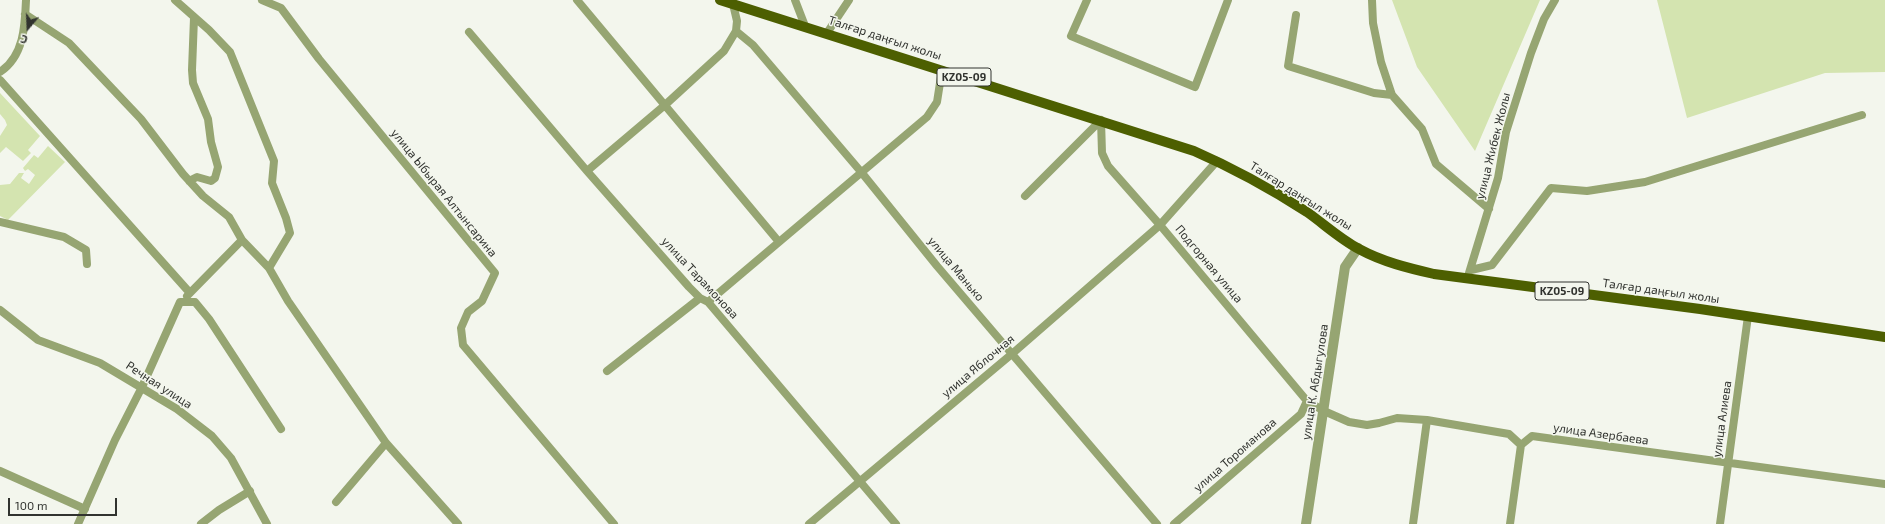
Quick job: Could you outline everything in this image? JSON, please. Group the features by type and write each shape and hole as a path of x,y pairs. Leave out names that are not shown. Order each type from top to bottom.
{"main road":[{"name":"Талғар даңғыл жолы","path":"720,0 1101,120 1194,151 1217,161 1306,212 1358,248 1391,263 1408,268 1434,274 1469,274 1885,337"}],"street":[{"path":"0,72 8,67 17,55 23,35 26,0"},
{"path":"174,0 230,52 274,161 272,183 286,218 290,233 269,268"},
{"name":"улица Ыбырая Алтынсарина","path":"262,0 281,8 319,59 495,273 482,301 468,312 461,328 463,345 614,524"},
{"path":"577,0 666,104 779,242"},
{"path":"795,0 805,26"},
{"path":"827,33 849,0"},
{"path":"1087,0 1072,36 1195,87 1228,0"},
{"path":"1372,0 1373,23 1381,62 1392,95 1422,130 1436,164 1489,209"},
{"name":"улица Жибек Жолы","path":"1469,274 1498,178 1506,132 1544,19 1555,0"},
{"path":"587,171 666,104 715,61 724,51 736,31 737,21 733,4"},
{"path":"25,14 69,43 141,119 203,196 229,217 242,240 269,268 288,301 386,443 457,524"},
{"path":"1296,15 1288,66 1374,93 1392,95"},
{"path":"189,180 197,177 211,181 216,178 218,167 211,142 208,119 193,83 194,18"},
{"name":"улица Манько","path":"736,31 753,45 862,172 937,266 1013,353 1157,524"},
{"name":"улица Тарамонова","path":"469,32 587,171 700,298 708,302 896,524"},
{"path":"708,302 927,118 934,110 940,94 942,70"},
{"path":"0,80 190,293"},
{"path":"1469,274 1492,265 1551,188 1587,192 1645,182 1862,115"},
{"path":"1025,196 1101,120"},
{"name":"Подгорная улица","path":"1101,120 1102,153 1104,160 1307,401 1324,411"},
{"name":"улица Яблочная","path":"809,524 1013,353 1160,225 1217,161"},
{"path":"0,222 64,237 86,250 88,264"},
{"path":"78,524 115,440 142,388 180,302 242,240"},
{"name":"улица К. Абдыгулова","path":"1306,524 1345,267 1358,248"},
{"path":"607,372 700,298"},
{"path":"180,302 195,302 209,319 281,429"},
{"name":"Речная улица","path":"0,310 38,340 100,363 177,409 212,436 231,458 267,524"},
{"name":"улица Алиева","path":"1720,524 1748,316"},
{"name":"улица Тороманова","path":"1174,524 1301,414 1307,401"},
{"path":"1324,411 1341,420 1367,425 1397,418 1427,420 1509,434 1521,445 1510,524"},
{"path":"1413,524 1427,420"},
{"name":"улица Азербаева","path":"1521,445 1532,436 1885,484"},
{"path":"336,502 386,443"},
{"path":"0,471 85,509"},
{"path":"201,524 219,510 250,491"}],"green space":[{"path":"1392,0 1540,0 1475,151 1417,67"},
{"path":"1657,0 1885,0 1885,72 1825,73 1687,118"},
{"path":"0,93 40,136 28,150 31,153 23,161 6,147 0,153 0,136 7,125 0,114"},
{"path":"48,146 65,162 8,220 0,216 0,185 10,184 19,173 24,173 21,178 29,184 35,175 28,169 25,171 23,168 34,155 38,158"}]}
